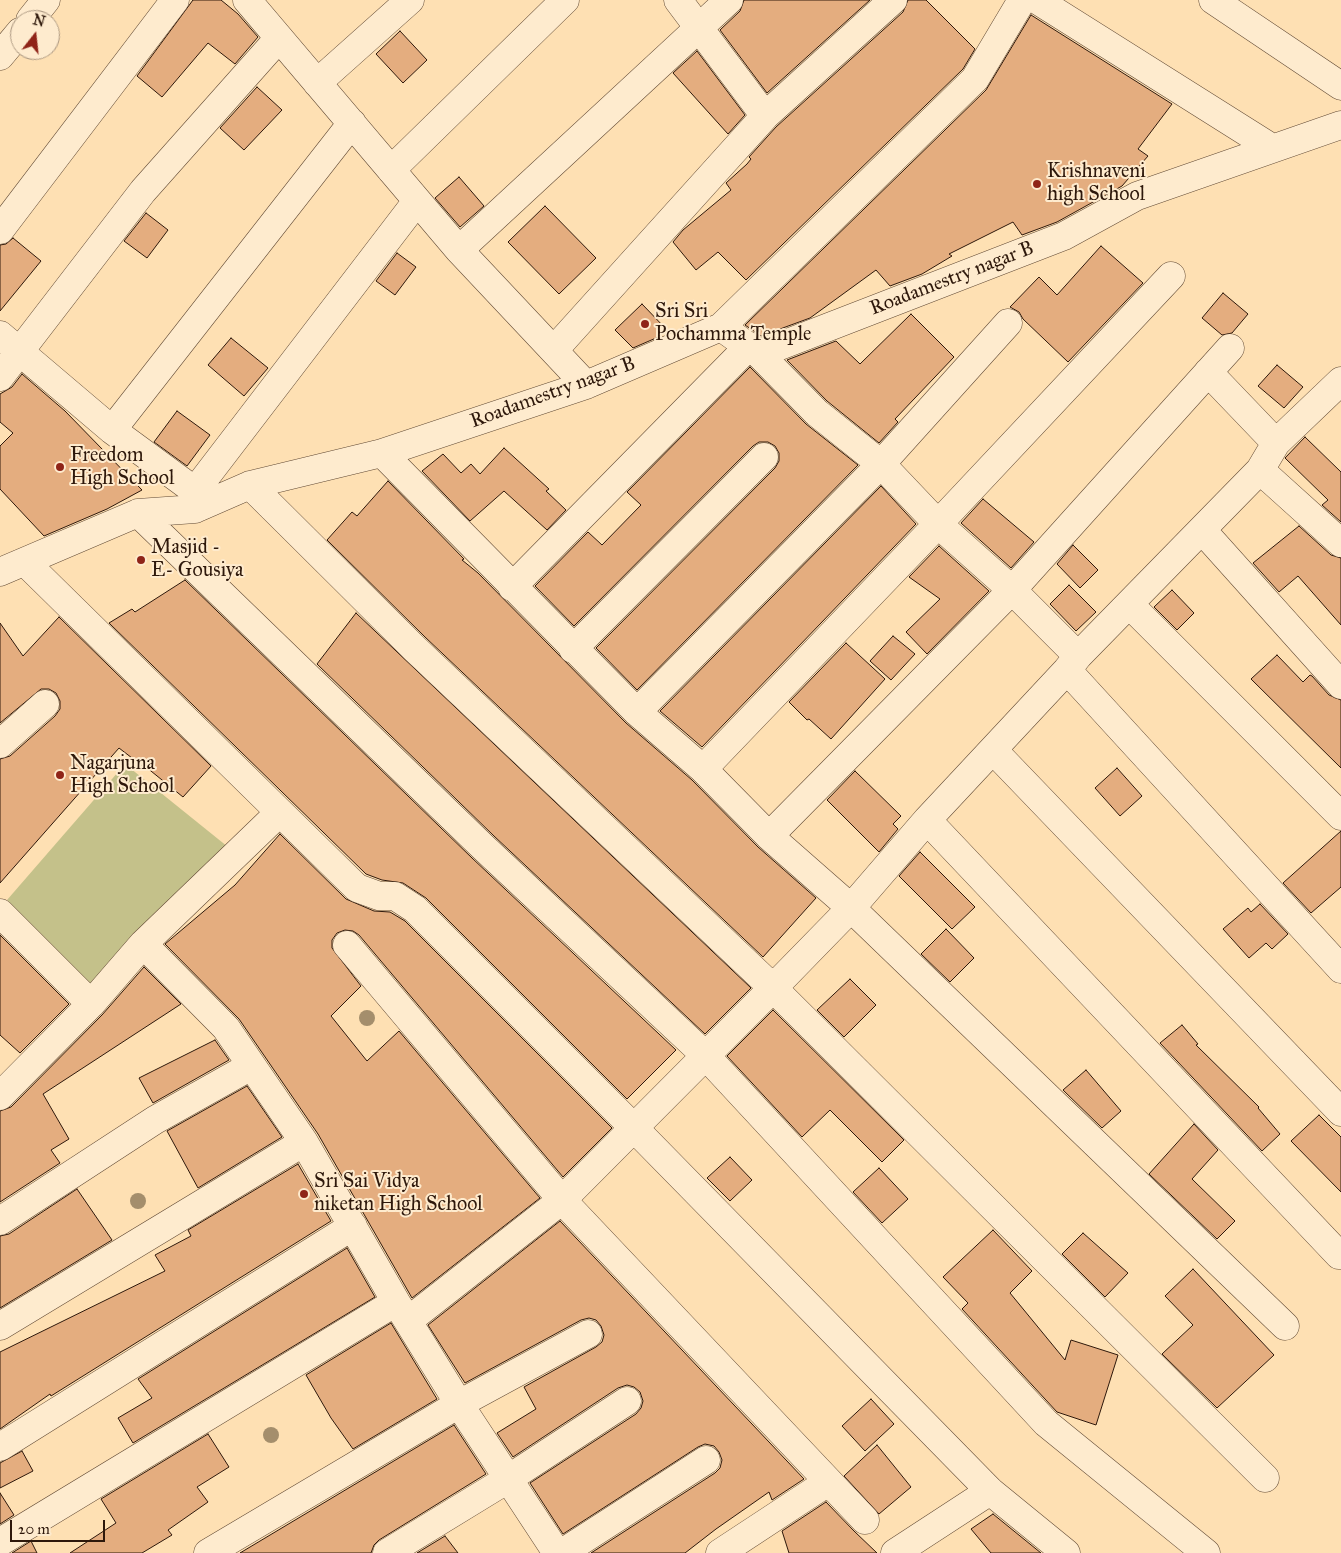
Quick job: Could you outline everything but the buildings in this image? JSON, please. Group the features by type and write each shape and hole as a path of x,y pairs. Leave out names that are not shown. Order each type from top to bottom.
{"street":[{"path":"38,10 46,0"},
{"path":"0,230 176,0"},
{"path":"247,0 459,250 586,385"},
{"path":"317,83 410,0"},
{"path":"391,170 565,0"},
{"path":"678,0 765,116"},
{"path":"459,250 729,0"},
{"path":"554,350 765,116 893,0"},
{"path":"1022,0 975,78 721,326 754,350 817,413 881,464 938,524 1012,590 1072,663 1341,969"},
{"path":"1037,0 1272,148"},
{"path":"1214,0 1341,86"},
{"path":"0,377 9,343 278,38"},
{"path":"0,56 10,44"},
{"path":"112,430 352,124"},
{"name":"Roadamestry nagar B","path":"754,350 1064,236 1137,196 1341,125"},
{"path":"9,343 195,500 418,201"},
{"path":"703,769 938,524 1171,276"},
{"path":"637,712 881,464 1008,323"},
{"name":"Roadamestry nagar B","path":"0,572 138,513 382,453 586,385 721,326"},
{"path":"769,836 1012,590 1230,348"},
{"path":"512,587 754,350"},
{"path":"1208,372 1276,444"},
{"path":"0,1542 403,1311 562,1200 851,908 927,820 1072,663 1260,470 1276,444 1341,381"},
{"path":"382,453 637,712 703,769 769,836 851,908 1285,1326"},
{"path":"573,649 764,457"},
{"path":"1260,470 1341,543"},
{"path":"250,486 414,648 773,988 1265,1478"},
{"path":"138,513 483,848 706,1055 1046,1423 1206,1553"},
{"path":"1202,530 1341,684"},
{"path":"25,562 279,814 357,888 370,894 402,898 415,908 634,1127 990,1491 1066,1553"},
{"path":"1129,604 1341,816"},
{"path":"0,744 45,704"},
{"path":"993,750 1341,1112"},
{"path":"0,1096 91,1004 143,944 279,814"},
{"path":"927,820 1339,1255"},
{"path":"1,915 91,1004"},
{"path":"143,944 226,1028 304,1142 459,1404 557,1553"},
{"path":"347,945 562,1200 866,1520"},
{"path":"0,1221 155,1120 251,1066"},
{"path":"0,1326 304,1142"},
{"path":"0,1447 353,1226"},
{"path":"208,1553 459,1404 588,1334"},
{"path":"387,1553 508,1479 627,1401"},
{"path":"562,1553 706,1460"},
{"path":"720,1553 828,1482"},
{"path":"895,1553 990,1491"}],"shaded area":[{"path":"125,764 228,847 90,990 7,900"}],"place":[{"name":"Krishnaveni high School","path":"1037,184"},
{"name":"Sri Sri Pochamma Temple","path":"645,324"},
{"name":"Freedom High School","path":"60,467"},
{"name":"Masjid - E- Gousiya","path":"141,560"},
{"name":"Nagarjuna High School","path":"60,775"},
{"name":"Sri Sai Vidya niketan High School","path":"304,1194"}]}
